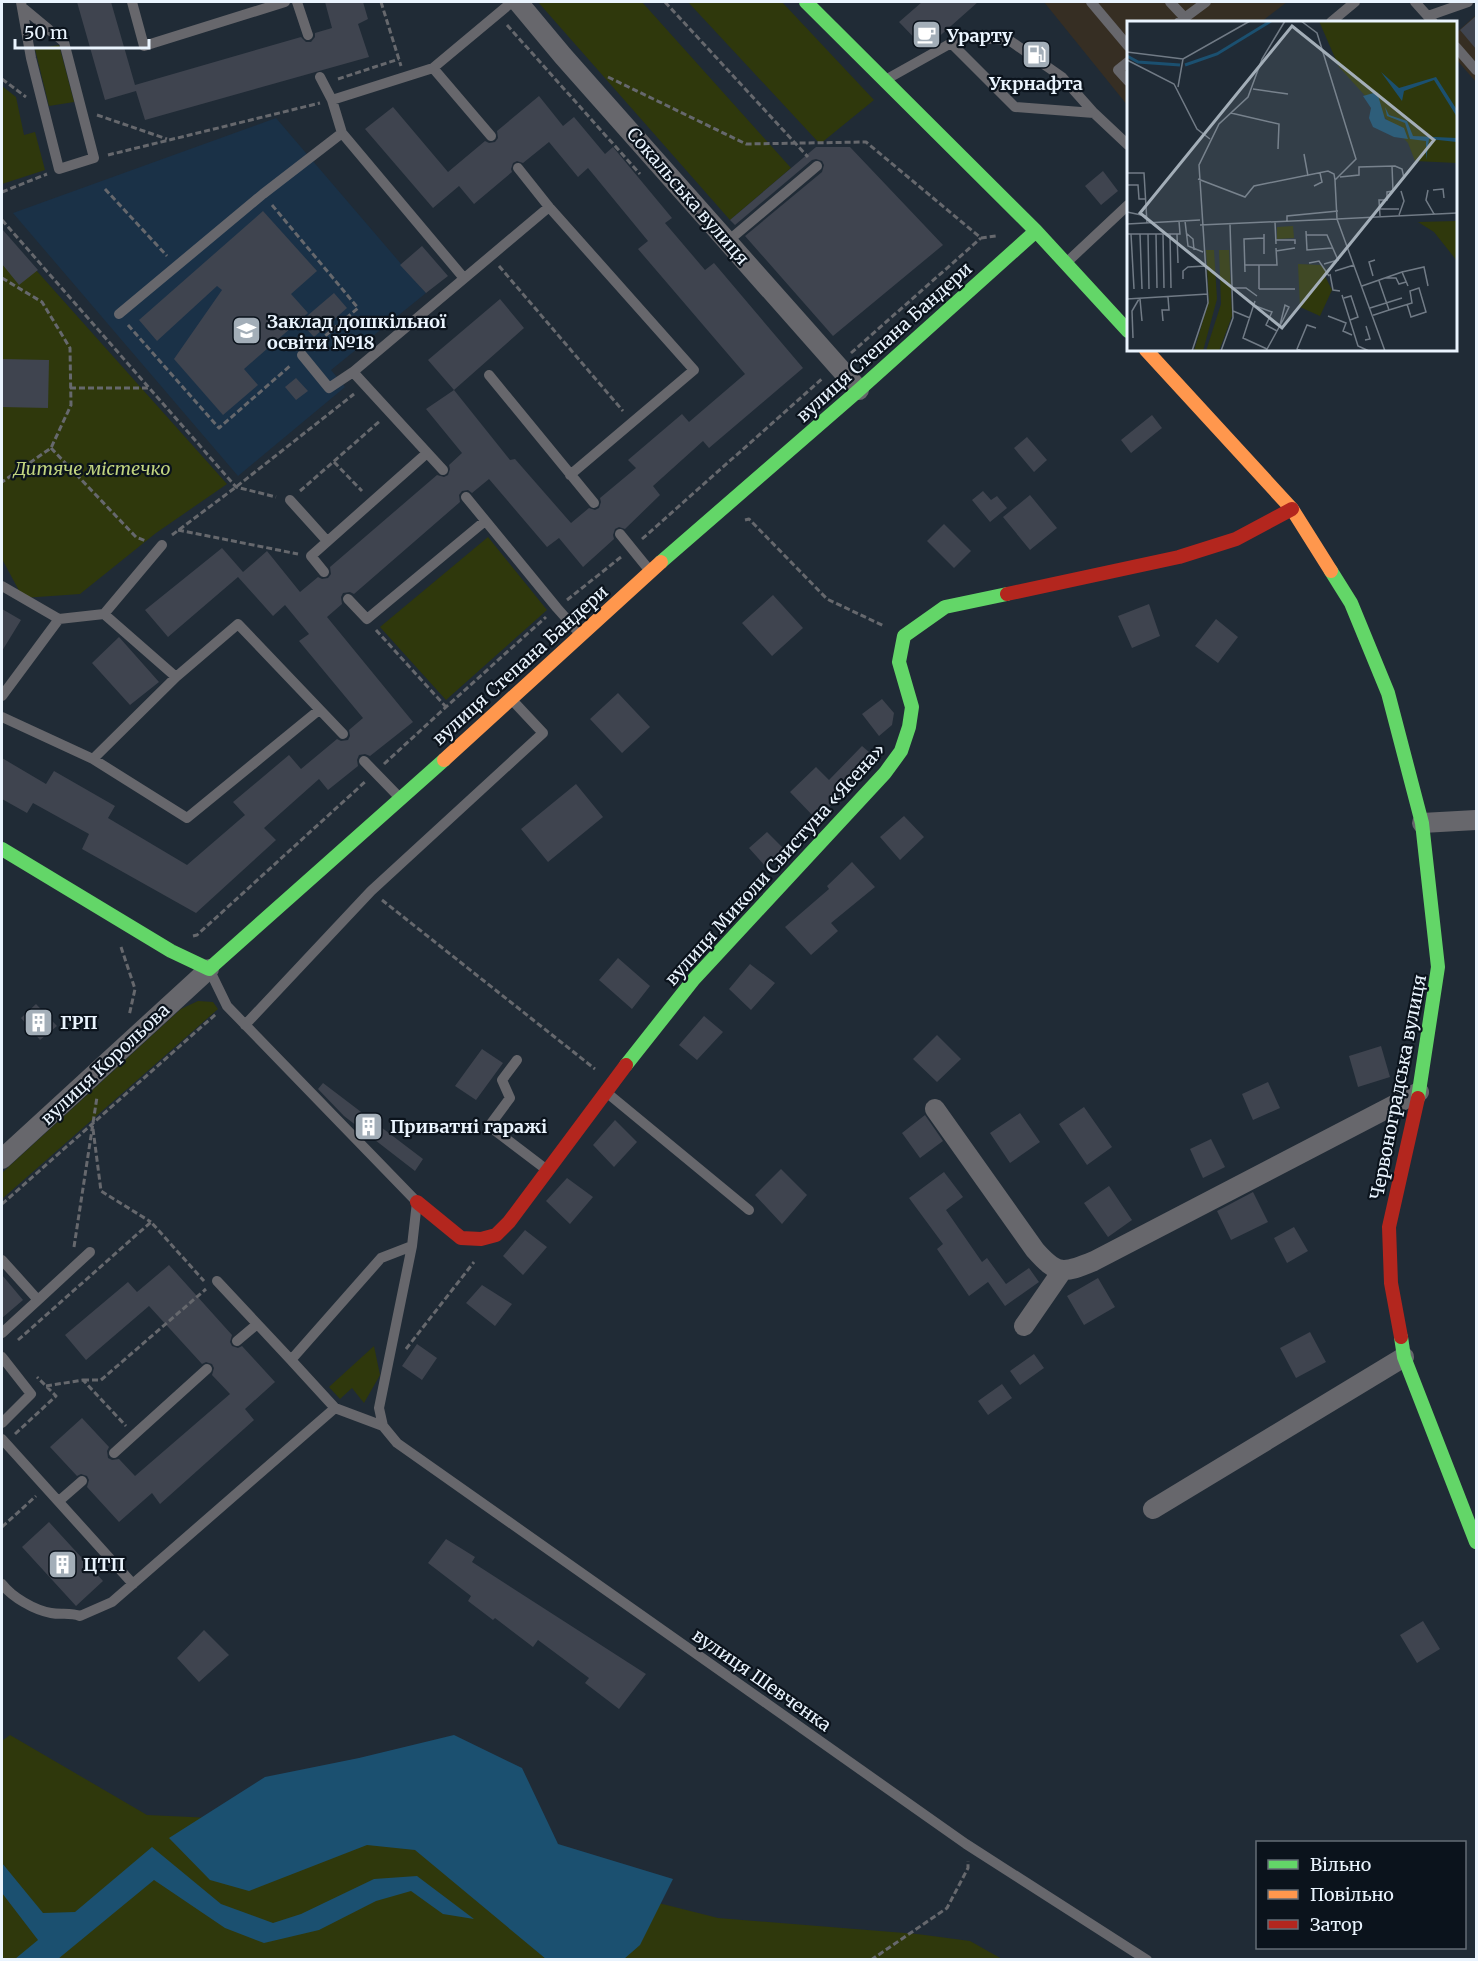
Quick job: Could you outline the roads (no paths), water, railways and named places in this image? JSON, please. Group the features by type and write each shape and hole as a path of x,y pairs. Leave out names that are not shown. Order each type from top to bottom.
{"street":[{"name":"Сокальська вулиця","path":"518,2 563,56 728,241 830,372 859,390"},
{"path":"806,2 1036,231 1127,330"},
{"name":"вулиця Степана Бандери","path":"209,969 400,799 580,634 859,390 1036,231"},
{"name":"Червоноградська вулиця","path":"1147,351 1292,509 1352,603 1388,693 1422,823 1438,967 1419,1092 1389,1227 1391,1283 1404,1357 1476,1542"},
{"name":"вулиця Миколи Свистуна «Ясена»","path":"417,1202 461,1238 481,1239 495,1235 509,1222 609,1087 694,979 885,774 901,752 909,727 912,707 899,662 904,636 945,607 1179,557 1236,539 1292,509"},
{"path":"1422,823 1476,820"},
{"path":"2,849 171,951 209,969"},
{"name":"вулиця Корольова","path":"2,1159 209,969"},
{"path":"935,1109 1035,1250 1049,1266 1062,1271 1094,1261 1419,1092"},
{"path":"1024,1326 1062,1271"},
{"path":"1153,1509 1404,1357"}],"lane":[{"path":"132,2 144,46 285,2"},
{"path":"297,2 308,35"},
{"path":"332,100 433,68 512,2"},
{"path":"1091,2 1127,45"},
{"path":"1170,2 1182,20 1206,2"},
{"path":"1332,21 1355,2"},
{"path":"1415,2 1430,19 1468,2"},
{"path":"21,4 64,42 94,158 59,170 31,58 21,4"},
{"path":"884,80 962,37 1010,40 1062,78 1094,114 1127,144"},
{"path":"951,43 1015,107 1094,114"},
{"path":"1457,49 1476,70"},
{"path":"1127,63 1118,70 1127,80"},
{"path":"433,68 491,136"},
{"path":"322,80 332,100 342,133 463,277"},
{"path":"118,314 263,194 342,133"},
{"path":"728,241 817,166"},
{"path":"518,168 549,207 694,370 570,475"},
{"path":"1065,263 1127,206"},
{"path":"302,355 329,388 353,372 463,277 549,207"},
{"path":"353,372 443,470"},
{"path":"489,375 594,503"},
{"path":"324,572 311,556 427,453"},
{"path":"466,497 556,608 580,634"},
{"path":"290,500 327,541"},
{"path":"348,599 367,619 485,521"},
{"path":"620,534 651,571"},
{"path":"2,586 59,619 104,614 162,545"},
{"path":"104,614 176,677"},
{"path":"2,696 59,619"},
{"path":"93,759 176,677 238,624 343,734"},
{"path":"245,1025 371,891 543,733 510,698"},
{"path":"2,717 93,759 187,818 320,710"},
{"path":"364,761 400,799"},
{"path":"209,969 226,1006 417,1202 412,1246 379,1408 383,1426"},
{"path":"517,1060 501,1080 510,1098 490,1125 547,1170"},
{"path":"609,1087 749,1210"},
{"path":"291,1360 381,1258 412,1246"},
{"path":"2,1333 90,1252"},
{"path":"2,1260 38,1300"},
{"path":"217,1281 335,1408 383,1426"},
{"path":"237,1341 256,1325"},
{"path":"2,1357 31,1394 2,1423"},
{"path":"114,1453 207,1370"},
{"path":"2,1584 14,1594 44,1611 53,1613 69,1612 80,1616 112,1602 335,1408"},
{"name":"вулиця Шевченка","path":"383,1426 397,1443 966,1844 1147,1959"},
{"path":"2,1439 133,1584"},
{"path":"59,1501 82,1481"}],"place":[{"name":"Урарту","path":"926,35"},
{"name":"Укрнафта","path":"1036,54"},
{"name":"Заклад дошкільної освіти №18","path":"246,331"},
{"name":"ГРП","path":"39,1022"},
{"name":"Приватні гаражі","path":"369,1126"},
{"name":"ЦТП","path":"62,1564"}],"park label":[{"name":"Дитяче містечко","path":"92,468"}]}
